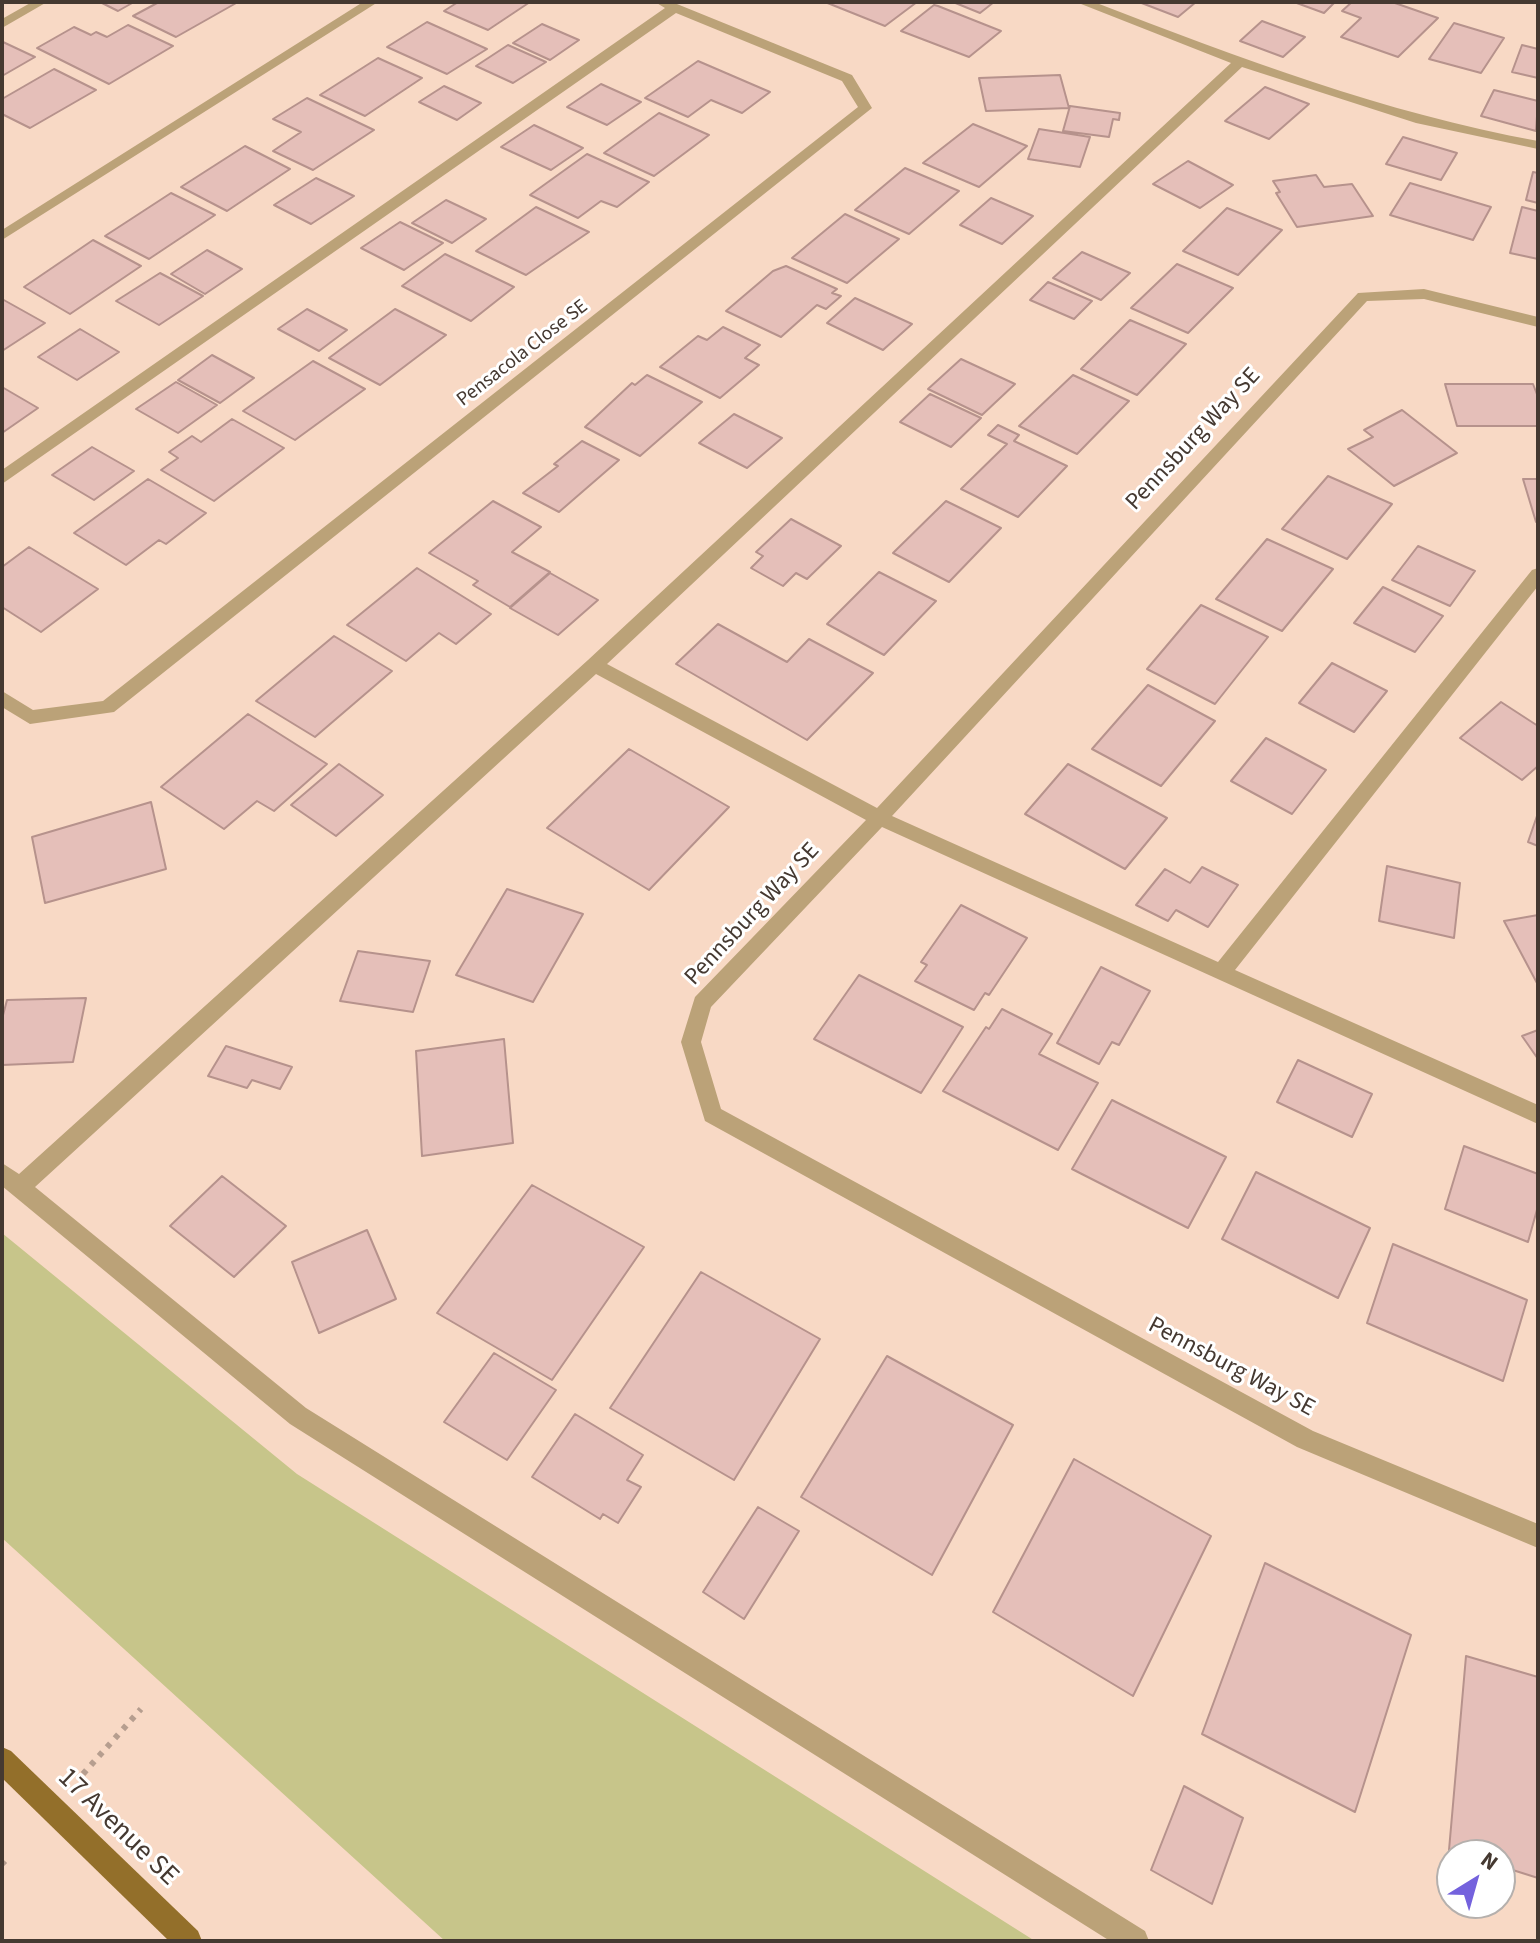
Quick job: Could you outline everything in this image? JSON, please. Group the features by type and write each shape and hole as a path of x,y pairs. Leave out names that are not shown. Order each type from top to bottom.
{"main road":[{"name":"17 Avenue SE","path":"2,1760 188,1941"}],"street":[{"path":"2,24 41,2"},
{"path":"2,236 372,2"},
{"path":"1082,2 1240,62 1370,106 1538,145"},
{"path":"2,4 21,13"},
{"path":"2,478 668,5"},
{"name":"Pensacola Close SE","path":"2,698 30,717 108,707 865,108 847,78 668,5"},
{"path":"1135,1941 298,1416 11,1180 594,665 1240,62"},
{"name":"Pennsburg Way SE","path":"1538,322 1424,294 1363,296 879,818 702,1003 691,1042 712,1115 1305,1439 1538,1536"},
{"path":"1221,973 1538,574"},
{"path":"594,665 879,818 1538,1115"}],"path":[{"path":"83,1774 141,1709"}],"shaded area":[{"path":"2,1233 297,1474 1035,1941 445,1941 2,1538"}],"building":[{"path":"100,2 134,2 118,11"},
{"path":"159,2 238,2 176,37 133,16"},
{"path":"458,2 530,2 488,30 444,11"},
{"path":"825,2 917,2 885,26"},
{"path":"953,2 994,2 980,13"},
{"path":"1139,2 1196,2 1178,17"},
{"path":"1294,2 1335,2 1324,13"},
{"path":"1352,2 1392,2 1438,18 1398,57 1341,37 1361,18 1342,11"},
{"path":"934,5 1001,31 969,57 901,31"},
{"path":"1262,21 1305,37 1283,57 1240,41"},
{"path":"427,22 487,49 447,74 387,47"},
{"path":"1454,23 1504,38 1481,73 1429,59"},
{"path":"542,24 579,40 550,60 513,43"},
{"path":"128,25 173,46 109,84 37,48 74,27 91,35 96,32 107,37"},
{"path":"3,42 35,57 2,76"},
{"path":"508,45 546,62 513,83 476,66"},
{"path":"1522,45 1538,49 1538,78 1512,72"},
{"path":"378,58 422,78 365,116 320,95"},
{"path":"698,61 770,92 742,113 711,100 688,117 645,98"},
{"path":"54,69 96,90 30,128 2,114 2,99"},
{"path":"1060,75 1069,108 986,111 979,78"},
{"path":"601,84 641,102 607,125 567,107"},
{"path":"444,86 481,103 457,120 419,102"},
{"path":"1265,87 1309,104 1269,139 1225,121"},
{"path":"1494,90 1538,101 1536,131 1481,116"},
{"path":"307,98 374,130 313,170 273,151 301,132 273,119"},
{"path":"1070,106 1120,113 1119,120 1113,119 1109,137 1063,131"},
{"path":"659,113 709,135 654,176 604,153"},
{"path":"973,124 1027,146 979,187 923,163"},
{"path":"534,125 583,148 551,170 501,147"},
{"path":"1039,129 1090,137 1080,167 1028,159"},
{"path":"1403,137 1457,153 1441,180 1386,164"},
{"path":"245,146 290,169 227,211 181,187"},
{"path":"587,154 649,182 617,207 601,201 578,218 530,195"},
{"path":"1188,161 1233,185 1200,208 1153,184"},
{"path":"905,168 959,191 909,234 855,210"},
{"path":"1533,172 1538,173 1538,203 1526,200"},
{"path":"1316,175 1324,187 1352,184 1373,216 1297,227 1276,193 1280,192 1273,181"},
{"path":"316,178 354,196 311,224 274,205"},
{"path":"1410,183 1491,207 1473,240 1390,215"},
{"path":"171,193 215,215 149,259 105,236"},
{"path":"991,198 1033,216 1002,244 960,225"},
{"path":"446,200 486,219 452,243 412,223"},
{"path":"536,207 589,232 526,275 476,251"},
{"path":"1522,207 1538,211 1538,259 1510,253"},
{"path":"1227,208 1282,230 1238,275 1183,251"},
{"path":"845,214 899,239 847,283 792,258"},
{"path":"400,222 443,243 404,270 361,248"},
{"path":"93,240 141,266 70,314 24,287"},
{"path":"207,250 242,269 205,294 171,274"},
{"path":"1082,252 1130,273 1101,300 1053,278"},
{"path":"445,254 514,287 471,321 402,286"},
{"path":"1177,264 1233,288 1188,333 1131,308"},
{"path":"786,266 837,289 832,293 841,296 826,309 817,305 781,337 726,311 773,271"},
{"path":"160,273 203,296 159,325 116,301"},
{"path":"1048,282 1092,301 1074,319 1030,300"},
{"path":"855,298 912,324 883,350 827,323"},
{"path":"2,299 45,323 2,351"},
{"path":"307,309 347,330 319,351 278,329"},
{"path":"395,309 446,335 380,385 329,358"},
{"path":"1130,320 1186,344 1137,395 1081,369"},
{"path":"723,327 760,345 745,358 759,365 720,398 660,367 698,336 707,340"},
{"path":"80,329 119,352 77,380 38,357"},
{"path":"212,355 254,378 220,403 178,380"},
{"path":"961,359 1015,384 982,415 928,389"},
{"path":"313,361 365,389 295,440 243,411"},
{"path":"647,375 702,402 640,456 585,427 632,383 635,385"},
{"path":"1073,375 1129,401 1077,454 1019,426"},
{"path":"176,382 217,405 178,433 136,409"},
{"path":"1445,384 1533,384 1538,397 1538,426 1457,426"},
{"path":"2,387 38,408 2,433"},
{"path":"930,394 981,418 951,447 900,422"},
{"path":"1402,410 1457,453 1394,486 1348,449 1373,437 1364,430"},
{"path":"734,414 782,438 747,468 699,443"},
{"path":"232,419 284,448 214,501 161,470 178,458 169,452 192,436 201,442"},
{"path":"998,425 1019,435 1014,441 1067,466 1018,517 961,489 1007,444 988,435"},
{"path":"582,441 619,460 559,512 523,493 558,466 554,464"},
{"path":"92,447 134,471 94,500 52,475"},
{"path":"1328,476 1392,504 1347,559 1282,529"},
{"path":"148,479 206,513 166,544 159,540 126,565 74,533"},
{"path":"1523,479 1538,479 1538,522 1536,522"},
{"path":"493,501 541,527 512,552 550,572 510,607 473,585 478,581 429,553"},
{"path":"946,501 1001,528 949,582 893,553"},
{"path":"791,519 841,546 807,579 796,573 783,586 751,568 763,556 756,552"},
{"path":"1267,539 1333,569 1282,631 1216,599"},
{"path":"1418,546 1475,571 1450,606 1392,580"},
{"path":"29,547 98,589 41,632 2,607 2,567"},
{"path":"417,568 491,614 456,644 439,633 406,661 347,625"},
{"path":"879,572 936,601 884,655 827,624"},
{"path":"550,573 598,600 558,635 510,608"},
{"path":"1383,587 1443,616 1415,652 1354,623"},
{"path":"1201,605 1268,637 1215,704 1147,669"},
{"path":"718,624 787,662 809,639 873,673 807,740 676,664"},
{"path":"334,636 392,671 315,737 256,701"},
{"path":"1332,663 1387,691 1354,732 1299,703"},
{"path":"1148,685 1215,721 1161,786 1092,749"},
{"path":"1501,702 1538,726 1538,766 1522,780 1460,738"},
{"path":"248,714 327,764 274,811 257,801 224,829 161,787"},
{"path":"1266,738 1326,770 1292,814 1231,781"},
{"path":"629,749 729,807 649,890 547,828"},
{"path":"339,764 383,795 336,836 291,805"},
{"path":"1068,764 1167,818 1125,869 1025,814"},
{"path":"151,802 166,869 45,903 32,837"},
{"path":"1538,813 1538,846 1528,842"},
{"path":"1387,866 1460,883 1454,938 1379,921"},
{"path":"1202,867 1238,885 1208,927 1176,910 1168,921 1136,905 1165,869 1190,883"},
{"path":"507,889 583,914 533,1002 456,975"},
{"path":"961,905 1027,938 989,995 985,993 974,1010 915,981 927,965 921,962"},
{"path":"1538,915 1538,985 1504,921"},
{"path":"358,951 430,961 413,1012 340,1001"},
{"path":"1101,967 1150,991 1119,1045 1112,1042 1099,1064 1057,1043"},
{"path":"859,975 963,1027 921,1093 814,1039"},
{"path":"86,998 73,1062 2,1065 2,1019 7,1000"},
{"path":"1002,1009 1052,1034 1039,1054 1098,1083 1058,1150 943,1091 986,1027 989,1029"},
{"path":"1538,1030 1538,1059 1522,1036"},
{"path":"504,1039 513,1143 422,1156 416,1051"},
{"path":"226,1046 292,1067 280,1089 252,1080 247,1088 208,1076"},
{"path":"1298,1060 1372,1094 1352,1137 1277,1102"},
{"path":"1112,1100 1226,1157 1188,1228 1072,1169"},
{"path":"1464,1146 1538,1174 1538,1206 1528,1242 1445,1209"},
{"path":"1256,1172 1370,1228 1338,1298 1222,1239"},
{"path":"222,1176 286,1226 234,1277 170,1226"},
{"path":"532,1185 644,1247 552,1380 437,1313"},
{"path":"367,1230 396,1299 319,1333 292,1262"},
{"path":"1393,1244 1527,1300 1503,1381 1367,1323"},
{"path":"701,1272 820,1339 734,1480 610,1408"},
{"path":"494,1353 556,1390 507,1460 444,1422"},
{"path":"887,1356 1013,1425 932,1575 801,1497"},
{"path":"575,1414 643,1455 627,1480 641,1487 618,1523 603,1514 600,1519 532,1477"},
{"path":"1074,1459 1211,1536 1133,1696 993,1612"},
{"path":"758,1507 799,1531 744,1619 703,1592"},
{"path":"1265,1563 1411,1635 1355,1812 1202,1734"},
{"path":"1466,1656 1538,1677 1538,1878 1516,1871 1516,1839 1450,1839"},
{"path":"1184,1786 1243,1818 1212,1904 1151,1870"}]}
